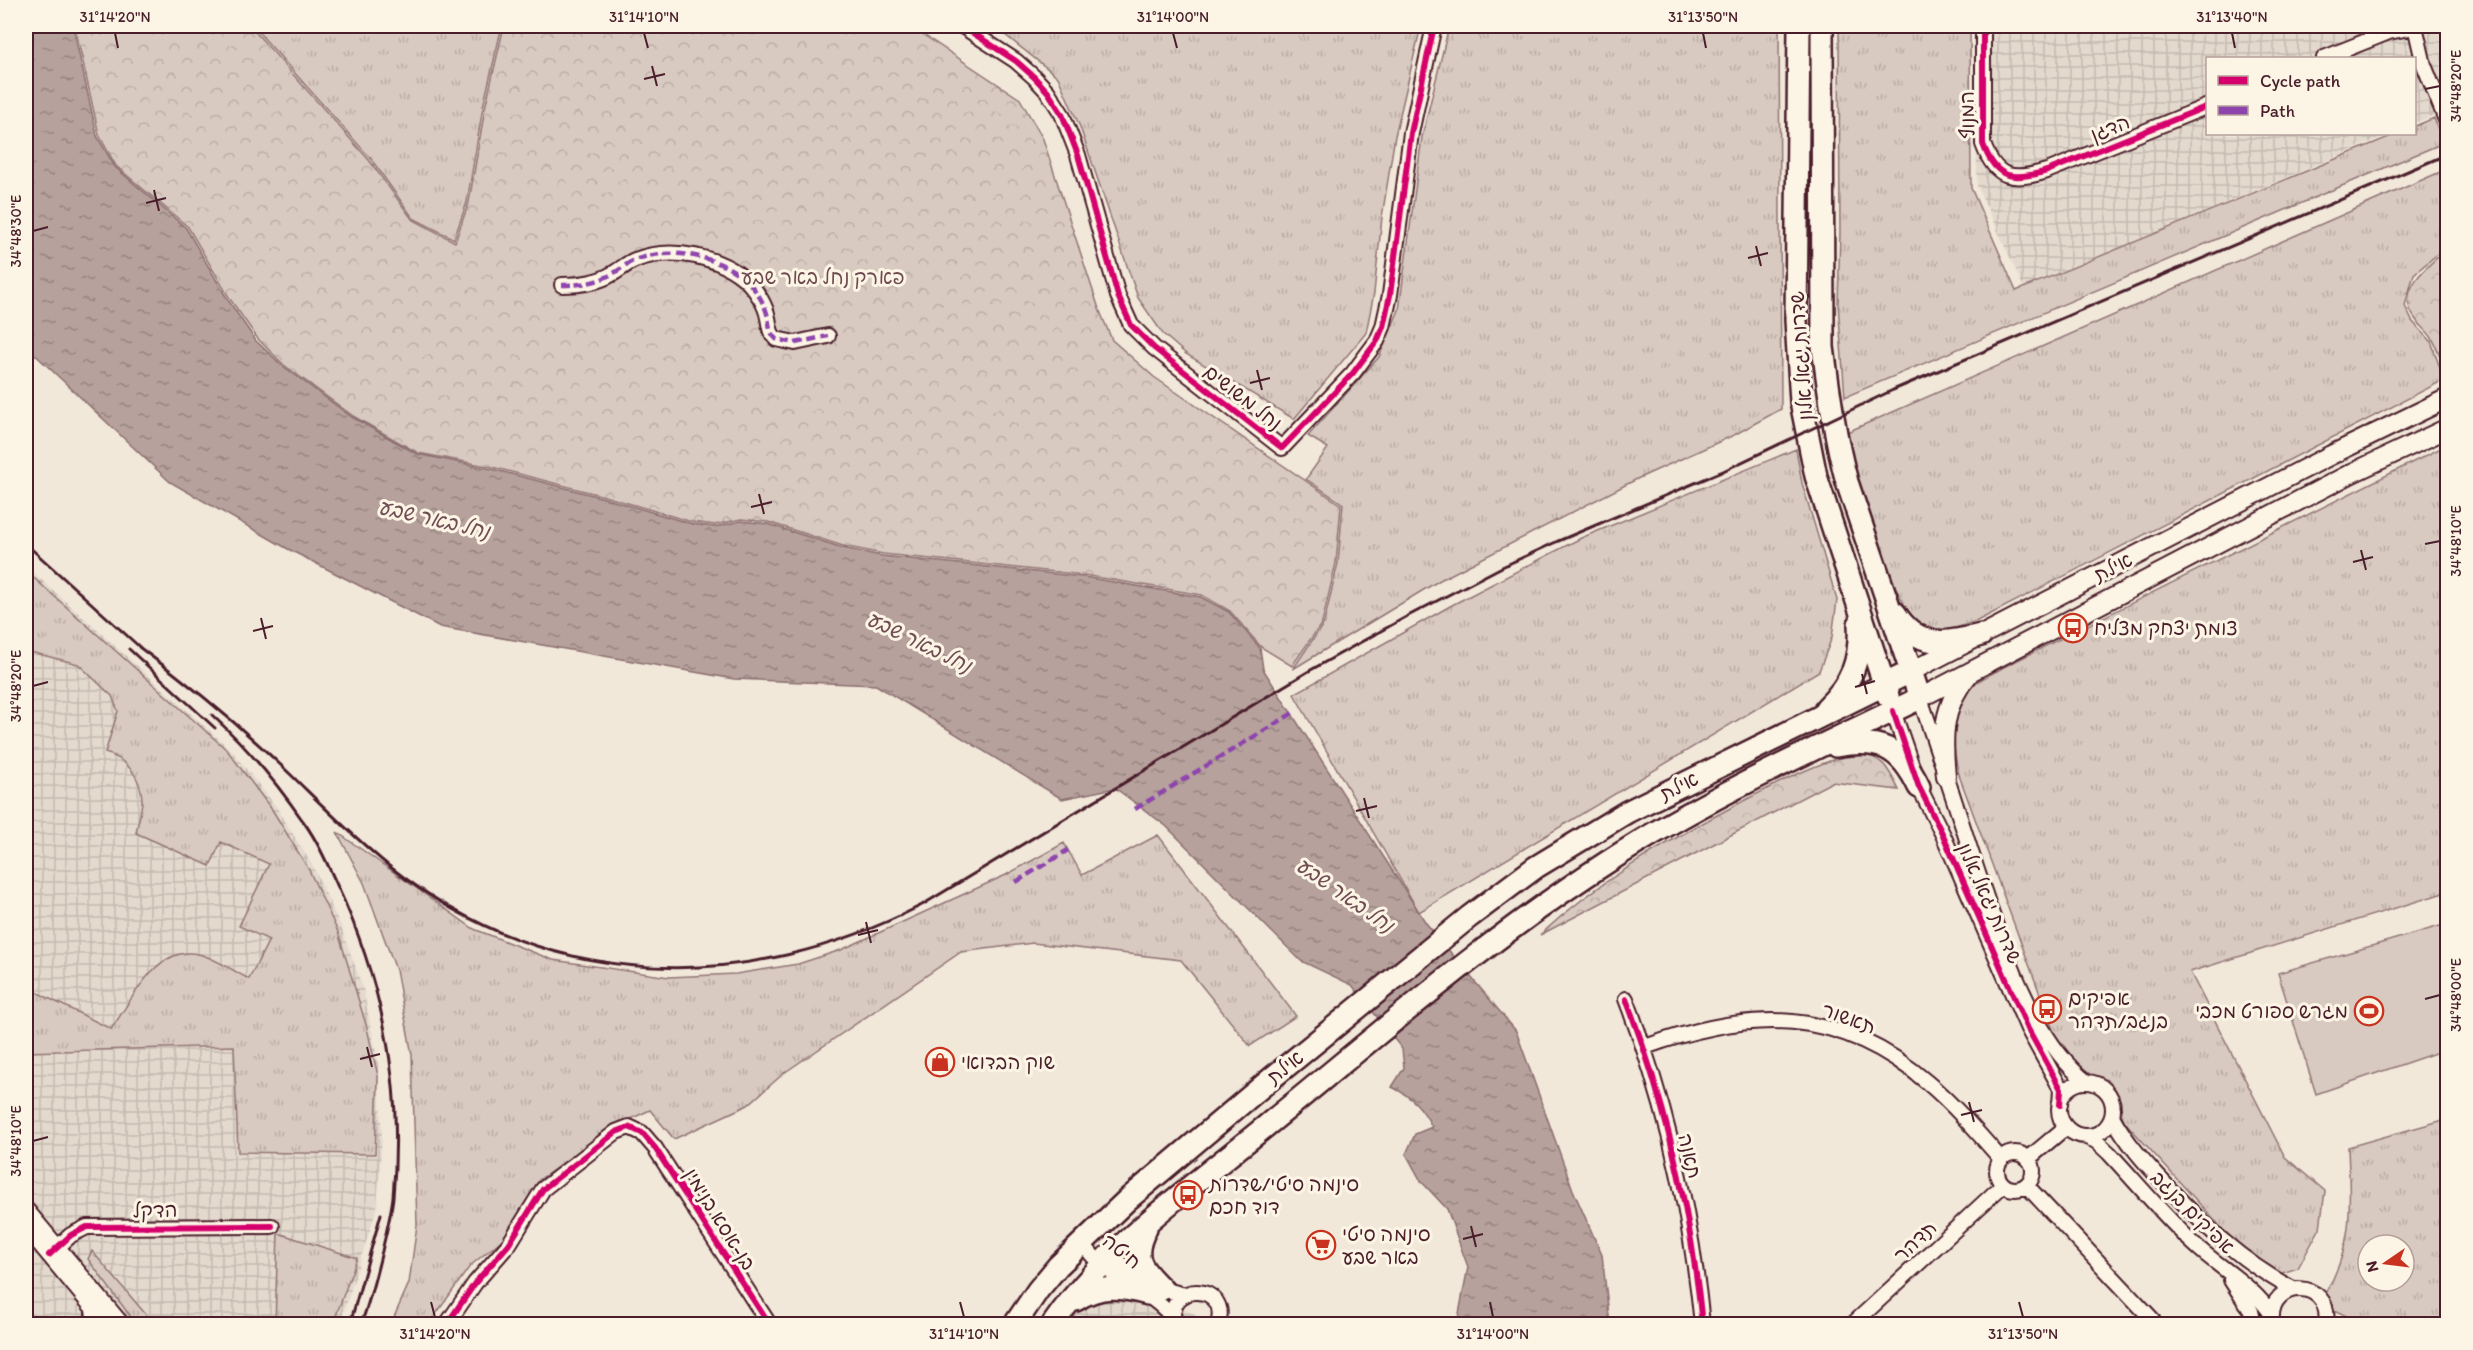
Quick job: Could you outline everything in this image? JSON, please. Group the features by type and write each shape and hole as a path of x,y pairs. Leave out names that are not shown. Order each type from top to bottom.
{"highway":[{"name":"שדרות יגאל אלון","path":"1800,26 1796,320 1801,402 1816,476 1893,711"},
{"name":"שדרות יגאל אלון","path":"1822,26 1823,347 1839,451 1857,514 1920,698"},
{"path":"1887,600 1900,621 1910,631 1931,641 1955,641 1981,635"},
{"path":"1813,719 1847,686 1859,645 1858,608"},
{"name":"אילת","path":"1015,1324 1038,1290 1081,1242 1127,1200 1263,1085 1352,1015 1469,917 1536,867 1594,831 1813,719 1912,672"},
{"name":"אילת","path":"1058,1317 1107,1262 1148,1224 1384,1029 1556,896 1653,833 1726,793 1920,698"},
{"path":"1804,755 1836,746 1874,743 1900,756 1907,764 1919,788"},
{"path":"1148,1224 1140,1240 1138,1253 1141,1265 1155,1291"},
{"path":"1058,1317 1091,1291 1105,1287 1155,1291"}],"main road":[{"name":"אילת","path":"1912,672 2320,460 2448,398"},
{"name":"אילת","path":"1920,698 2352,473 2448,428"},
{"path":"1946,776 1943,743 1946,715 1956,691 1973,669"}],"street":[{"name":"נחל משושים","path":"962,26 1016,61 1048,92 1062,114 1078,154 1118,296 1131,325 1154,348 1282,448 1353,373 1377,341 1383,327 1390,295 1411,133 1434,26"},
{"name":"המנוף","path":"1983,26 1983,144 1988,158 1998,171 2010,177 2025,178"},
{"path":"2326,57 2389,32 2415,26 2424,64 2447,124"},
{"name":"הדגן","path":"2025,178 2206,107"},
{"path":"562,285 596,281 612,274 633,260 645,256 679,254 698,257 734,271 749,283 761,299 770,331 776,339 795,343 828,336"},
{"name":"שדרות יגאל אלון","path":"1920,698 1996,927 2024,994 2058,1055 2087,1082"},
{"name":"שדרות יגאל אלון","path":"1893,711 1919,788 1943,836 2028,1029 2061,1089 2060,1105"},
{"name":"תאנה","path":"1626,999 1645,1047 1661,1103 1684,1206 1702,1324"},
{"name":"תאשור","path":"1645,1047 1685,1032 1723,1024 1760,1020 1795,1021 1829,1028 1879,1050 1928,1082 1959,1112 2001,1160"},
{"path":"2087,1082 2102,1087 2107,1093 2111,1100 2112,1116 2103,1131 2086,1137 2077,1135 2066,1127 2060,1117 2060,1105 2065,1091 2072,1086 2087,1082"},
{"name":"אפיקים בנגב","path":"2112,1116 2134,1150 2200,1222 2259,1270 2293,1289 2309,1290 2316,1294 2322,1300 2331,1322"},
{"name":"בן-אסא בנימין","path":"447,1324 475,1283 509,1244 543,1189 616,1132 629,1127 642,1133 656,1148 769,1324"},
{"path":"2028,1159 2066,1127"},
{"name":"אפיקים בנגב","path":"2086,1137 2109,1153 2193,1244 2264,1304 2272,1322"},
{"path":"2016,1153 2028,1159 2032,1172 2026,1185 2016,1189 2003,1185 1997,1173 2001,1160 2007,1155 2016,1153"},
{"name":"תדהר","path":"1853,1324 2003,1185"},
{"path":"2026,1185 2152,1319"},
{"path":"26,1209 102,1321"},
{"name":"הדקל","path":"53,1250 71,1235 87,1227 272,1226"},
{"path":"26,1228 53,1250 122,1324"},
{"name":"חיטה","path":"1081,1242 1107,1262 1155,1291 1185,1295 1196,1292 1208,1295 1217,1303 1219,1320 1231,1324"},
{"path":"2227,1273 2251,1311 2254,1324"},
{"path":"2272,1322 2278,1299 2293,1289"},
{"name":"חיטה","path":"1155,1291 1174,1322"},
{"name":"חיטה","path":"1174,1322 1174,1307 1185,1295"}],"shaded area":[{"path":"1975,26 2447,26 2447,110 2416,123 2416,57 2206,57 2206,135 2388,135 2024,288 1977,186"},
{"path":"26,566 231,750 275,805 314,868 341,927 363,988 378,1062 382,1137 377,1208 340,1324 26,1324"},
{"path":"1109,1297 1145,1298 1179,1306 1214,1324 1070,1324 1077,1312"}],"green space":[{"name":"פארק נחל באר שבע","path":"75,26 250,26 369,160 412,219 455,242 469,202 485,108 504,26 910,26 1020,99 1043,139 1099,309 1112,340 1154,377 1341,505 1336,563 1322,623 1292,666 1261,647 1230,611 1202,595 1084,575 883,554 843,546 768,522 741,519 715,525 692,522 492,467 418,453 353,416 284,365 258,339 230,299 188,227 116,166 99,135"},
{"path":"253,26 502,26 483,107 467,202 454,239 413,218 371,159"},
{"path":"994,26 1421,26 1395,136 1382,217 1374,293 1366,333 1294,419 1186,354 1163,334 1138,298 1080,127 1058,77"},
{"path":"1449,26 1779,26 1781,409 1734,435 1639,478 1440,580 1293,669 1324,623 1338,563 1343,504 1306,479 1328,448 1308,436 1379,357 1399,310 1422,137"},
{"path":"1839,26 1970,26 1971,188 2016,291 2394,135 2416,135 2416,126 2434,118 2443,143 1845,397 1838,304"},
{"path":"2447,169 2447,246 2414,274 2405,306 2412,321 2431,341 2444,380 1977,621 1948,630 1934,630 1920,624 1909,611 1886,565 1845,433"},
{"path":"2447,249 2447,378 2430,335 2418,323 2409,307 2409,297 2411,288 2424,270"},
{"path":"2447,445 2447,892 2190,972 2285,1157 2325,1191 2320,1228 2298,1268 2279,1274 2237,1245 2125,1122 2109,1086 2101,1079 2088,1075 2061,1051 1960,778 1954,739 1956,714 1967,692 1983,678"},
{"path":"1796,449 1802,483 1837,600 1832,637 1819,671 1419,912 1294,694 1452,605 1581,538"},
{"path":"26,571 227,750 273,811 309,870 338,932 367,1028 378,1076 375,1154 238,1152 234,1046 26,1052 26,987 111,1029 146,978 157,966 169,958 183,953 198,954 249,979 269,940 239,926 269,864 221,842 210,866 136,833 142,803 139,783 126,764 105,753 118,711 112,696 78,664 26,651"},
{"path":"1856,753 1872,757 1883,764 1899,790 1832,782 1540,935 1562,915 1609,880 1683,834 1794,776"},
{"path":"337,832 474,929 553,960 669,977 736,974 798,964 841,950 1006,875 1064,843 1082,875 1158,835 1296,1016 1250,1046 1181,960 1033,943 961,952 784,1073 748,1105 674,1139 650,1110 620,1124 539,1180 508,1235 470,1266 429,1324 391,1324 409,1283 417,1225 412,1055 396,970 364,883"},
{"name":"מגרש ספורט מכבי","path":"2447,924 2447,1049 2316,1094 2278,973"},
{"path":"2447,1119 2447,1324 2363,1324 2334,1310 2325,1294 2342,1258 2350,1205 2348,1147"},
{"path":"278,1233 357,1258 333,1324 275,1324"},
{"path":"92,1251 154,1324 136,1324 88,1259"}],"water":[{"name":"נחל באר שבע","path":"26,26 73,26 97,136 115,167 186,228 228,300 256,341 283,366 352,417 417,454 492,469 692,524 715,527 741,521 768,524 843,548 882,556 1084,577 1201,597 1229,612 1260,648 1263,669 1426,923 1516,1031 1573,1190 1602,1255 1610,1324 1457,1324 1468,1267 1447,1209 1421,1181 1406,1154 1415,1134 1432,1127 1416,1103 1392,1087 1404,1068 1402,1049 1352,985 1301,961 1166,826 1115,788 1062,799 876,685 734,679 440,627 288,549 170,482 26,346"}],"railway":[{"path":"139,647 235,723 389,866 450,908 514,938 581,958 649,967 717,966 786,955 855,935 922,905 1309,671 1502,567 1721,472 1893,390 2448,154"},
{"path":"26,544 144,651"},
{"path":"129,649 215,728"},
{"path":"212,715 272,779 313,836 353,922 378,998 392,1077 395,1116 393,1197 373,1288 361,1324"},
{"path":"350,1324 381,1214"}],"marked path":[{"path":"562,285 600,280 632,261 649,256 664,254 695,256 724,266 748,282 763,304 771,332 776,339 795,343 828,336"},
{"path":"1135,809 1293,713"},
{"path":"1016,882 1068,850"}],"cycle path":[{"path":"962,26 1016,61 1048,92 1062,114 1078,155 1118,296 1131,325 1154,348 1282,448 1353,373 1377,341 1383,327 1390,295 1411,133 1434,26"},
{"path":"1983,26 1983,144 1994,165 2007,175 2024,176 2047,171 2206,107"},
{"path":"1893,711 1919,787 1943,835 2028,1029 2061,1089 2060,1105"},
{"path":"1626,999 1653,1078 1675,1159 1691,1241 1702,1324"},
{"path":"447,1324 475,1283 509,1244 543,1189 616,1132 629,1127 642,1133 655,1148 769,1324"},
{"path":"49,1255 71,1235 87,1227 272,1226"}],"place":[{"name":"צומת יצחק מצליח","path":"2073,628"},
{"name":"אפיקים בנגב/תדהר","path":"2047,1009"},
{"name":"מגרש ספורט מכבי","path":"2369,1011"},
{"name":"שוק הבדואי","path":"940,1062"},
{"name":"סינמה סיטי/שדרות דוד חכם","path":"1188,1195"},
{"name":"סינמה סיטי באר שבע","path":"1321,1245"}]}
